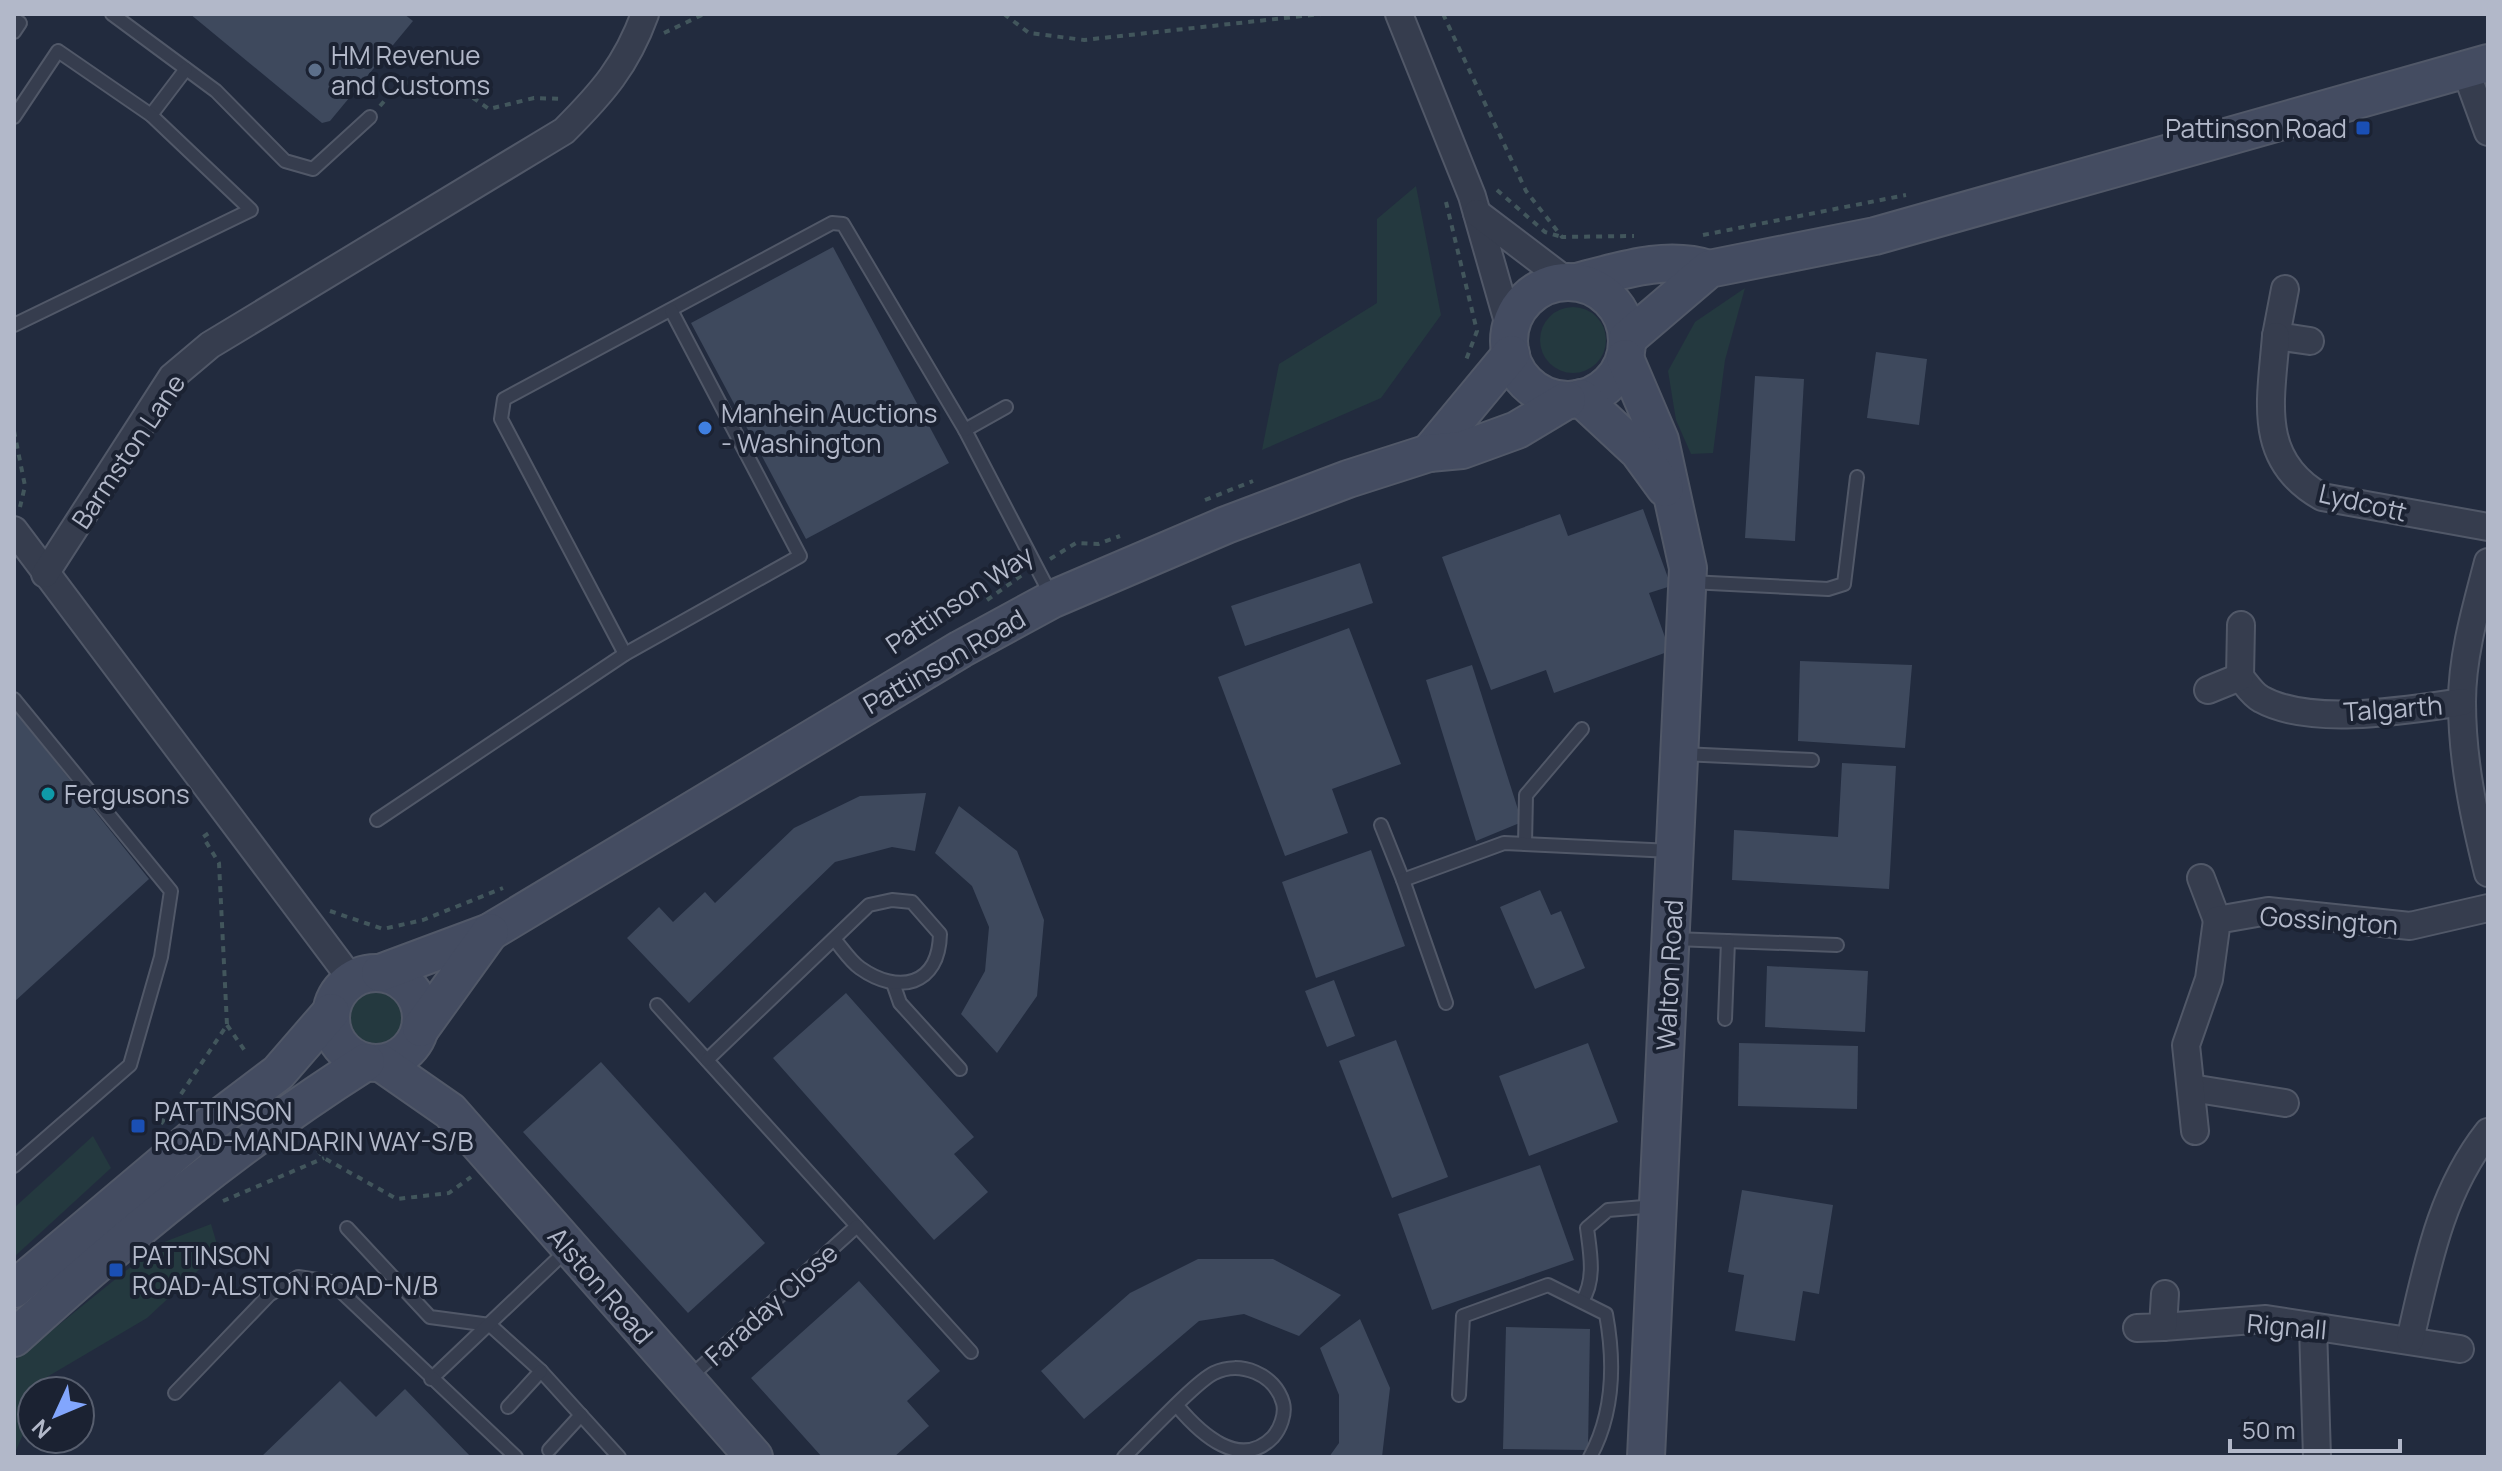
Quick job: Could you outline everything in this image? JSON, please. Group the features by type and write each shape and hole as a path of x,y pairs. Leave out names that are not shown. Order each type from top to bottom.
{"street":[{"name":"Barmston Lane","path":"45,574 172,377 210,345 564,131 607,89 633,47 645,14"},
{"path":"1399,14 1474,205 1518,372 1531,386 1548,396 1574,399 1608,384 1626,348 1709,269"},
{"path":"1429,453 1511,341 1518,310 1531,295 1548,285 1624,269 1685,261 1709,269 1875,236 2476,66 2488,132"},
{"path":"1474,205 1573,282 1596,289 1612,302 1623,319 1626,348"},
{"name":"Lydcott","path":"2285,289 2276,336 2272,432 2282,462 2299,484 2322,497 2488,527"},
{"path":"2276,336 2310,341"},
{"name":"Walton Road","path":"1626,348 1660,440 1688,568 1646,1457"},
{"name":"Walton Road","path":"1574,399 1638,451 1671,495"},
{"name":"Pattinson Road","path":"366,976 490,932 948,657 1053,599 1226,525 1429,453 1462,450 1517,430 1574,399"},
{"path":"14,530 45,574 366,976"},
{"path":"2488,562 2471,628 2462,702 2466,766 2488,873"},
{"path":"2208,690 2240,677 2241,625"},
{"name":"Talgarth","path":"2240,677 2258,698 2283,708 2366,715 2462,702"},
{"path":"2195,1131 2186,1045 2209,979 2217,920 2201,878"},
{"name":"Gossington","path":"2217,920 2268,911 2410,926 2488,908"},
{"name":"Pattinson Road","path":"418,1034 490,932"},
{"path":"14,1289 200,1132 278,1073 331,1012 336,997 366,976 398,978 413,991 421,1012 418,1034 406,1053 374,1063 284,1114 201,1175 14,1338"},
{"path":"331,1012 333,1032 340,1046 374,1063"},
{"name":"Alston Road","path":"418,1034 450,1111"},
{"name":"Alston Road","path":"374,1063 450,1111 754,1457"},
{"path":"2191,1088 2285,1103"},
{"path":"2410,1340 2452,1190 2488,1132"},
{"name":"Rignall","path":"2165,1294 2150,1328 2266,1319 2460,1349"},
{"path":"2313,1327 2317,1457"}],"lane":[{"path":"112,14 216,91 285,161 313,169 370,117"},
{"path":"14,19 20,23 14,32"},
{"path":"14,117 58,51 151,115 251,210 14,325"},
{"path":"151,115 186,69"},
{"path":"625,654 501,419 504,399 832,223 843,224 965,430 1053,599"},
{"path":"377,820 625,654 800,556 671,310"},
{"path":"965,430 1006,407"},
{"path":"1687,582 1828,589 1844,584 1857,477"},
{"path":"14,699 171,891 161,957 130,1065 14,1166"},
{"path":"1525,844 1526,795 1582,729"},
{"path":"1679,754 1812,760"},
{"path":"1381,825 1446,1003"},
{"path":"1403,880 1504,843 1675,851"},
{"path":"707,1060 869,905 892,900 912,902 940,934 940,950 932,968 919,979 904,985 857,966 834,939"},
{"path":"1671,939 1837,945"},
{"path":"1725,1019 1728,941"},
{"path":"893,983 900,1003 960,1069"},
{"name":"Faraday Close","path":"657,1005 971,1352"},
{"path":"1582,1301 1588,1292 1591,1264 1587,1228 1608,1210 1659,1205"},
{"name":"Faraday Close","path":"685,1382 857,1226"},
{"path":"347,1228 430,1317 490,1325 541,1371 619,1457"},
{"path":"431,1379 569,1248"},
{"path":"175,1393 269,1295 298,1277 331,1282 516,1457"},
{"path":"1459,1395 1463,1316 1548,1285 1582,1301 1606,1314 1612,1344 1605,1429 1590,1457"},
{"path":"1124,1457 1213,1373 1236,1367 1255,1370 1271,1384 1283,1402 1283,1418 1275,1435 1263,1446 1248,1452 1229,1449 1200,1434 1178,1407"},
{"path":"508,1407 541,1371"},
{"path":"549,1450 581,1415"}],"path":[{"path":"633,47 704,14"},
{"path":"1004,14 1029,33 1084,40 1321,14"},
{"path":"1443,14 1526,191 1562,237"},
{"path":"370,117 399,84 430,79 456,86 489,109 534,98 557,97 589,106"},
{"path":"1462,370 1477,331 1446,202 1474,205 1496,189 1545,232 1562,237 1635,236"},
{"path":"1694,236 1908,194"},
{"path":"14,431 25,486 22,504 14,515"},
{"path":"1202,501 1255,481"},
{"name":"Pattinson Way","path":"977,609 1001,588 1076,543 1098,544 1125,534"},
{"path":"214,830 203,837 219,863 227,1025 245,1051"},
{"path":"316,906 383,929 423,920 512,885"},
{"path":"158,1129 227,1025"},
{"path":"310,1141 324,1158 397,1199 449,1193 493,1160"}],"green space":[{"path":"1416,186 1441,315 1381,398 1262,450 1279,364 1377,303 1377,219"},
{"path":"1745,288 1725,360 1713,453 1691,454 1676,420 1668,371 1695,322"},
{"path":"1573,307 1586,309 1601,322 1606,340 1604,353 1591,368 1573,373 1560,371 1545,358 1540,340 1542,327 1555,312"},
{"path":"377,989 397,998 406,1018 397,1038 377,1047 357,1038 348,1018 357,998"},
{"path":"93,1136 111,1168 14,1257 14,1208"},
{"path":"211,1224 219,1251 147,1318 50,1375 16,1375 14,1455 14,1361 159,1244"}],"building":[{"name":"HM Revenue and Customs","path":"190,14 404,14 413,21 330,121 322,123"},
{"name":"Manhein Auctions - Washington","path":"833,247 949,463 806,539 691,323"},
{"path":"1876,352 1927,359 1919,425 1867,418"},
{"path":"1755,376 1804,379 1795,541 1745,538"},
{"path":"1643,509 1671,586 1649,593 1670,651 1554,693 1546,670 1491,690 1442,557 1560,514 1568,536"},
{"path":"1360,563 1373,603 1245,646 1231,606"},
{"path":"1349,628 1401,764 1332,789 1348,833 1285,856 1218,677"},
{"path":"1800,661 1912,665 1905,748 1798,741"},
{"path":"1472,665 1522,822 1476,841 1426,680"},
{"name":"Fergusons","path":"14,710 149,879 14,1002"},
{"path":"1842,763 1896,766 1889,889 1732,880 1734,830 1838,837"},
{"path":"926,793 915,851 892,847 835,862 689,1003 627,938 659,907 673,922 705,892 715,903 794,828 860,796"},
{"path":"959,806 1017,851 1044,920 1037,996 997,1053 961,1014 985,971 989,927 972,886 935,853"},
{"path":"1371,850 1405,946 1316,978 1282,882"},
{"path":"1540,890 1551,915 1561,911 1585,968 1535,989 1500,907"},
{"path":"1767,966 1868,971 1865,1032 1765,1027"},
{"path":"1334,980 1355,1036 1327,1047 1305,991"},
{"path":"846,993 974,1137 954,1154 988,1192 934,1240 773,1058"},
{"path":"1396,1040 1448,1177 1392,1198 1339,1061"},
{"path":"1588,1043 1618,1122 1529,1156 1499,1076"},
{"path":"1739,1043 1858,1046 1857,1109 1738,1106"},
{"path":"601,1062 765,1243 688,1313 523,1132"},
{"path":"1540,1165 1574,1260 1432,1310 1398,1214"},
{"path":"1742,1190 1833,1205 1819,1294 1803,1291 1795,1341 1735,1331 1744,1275 1728,1272"},
{"path":"1198,1259 1273,1259 1341,1295 1299,1336 1244,1314 1199,1321 1084,1419 1041,1371 1130,1293"},
{"path":"859,1281 940,1371 907,1401 929,1426 894,1457 822,1457 751,1378"},
{"path":"1360,1319 1390,1388 1382,1457 1329,1457 1339,1443 1339,1395 1320,1348"},
{"path":"1506,1327 1590,1329 1588,1450 1503,1449"},
{"path":"340,1381 376,1417 405,1389 471,1457 261,1457"}],"place":[{"name":"HM Revenue and Customs","path":"315,70"},
{"name":"Pattinson Road","path":"2363,128"},
{"name":"Manhein Auctions - Washington","path":"705,428"},
{"name":"Fergusons","path":"48,794"},
{"name":"PATTINSON ROAD-MANDARIN WAY-S/B","path":"138,1126"},
{"name":"PATTINSON ROAD-ALSTON ROAD-N/B","path":"116,1270"}]}
